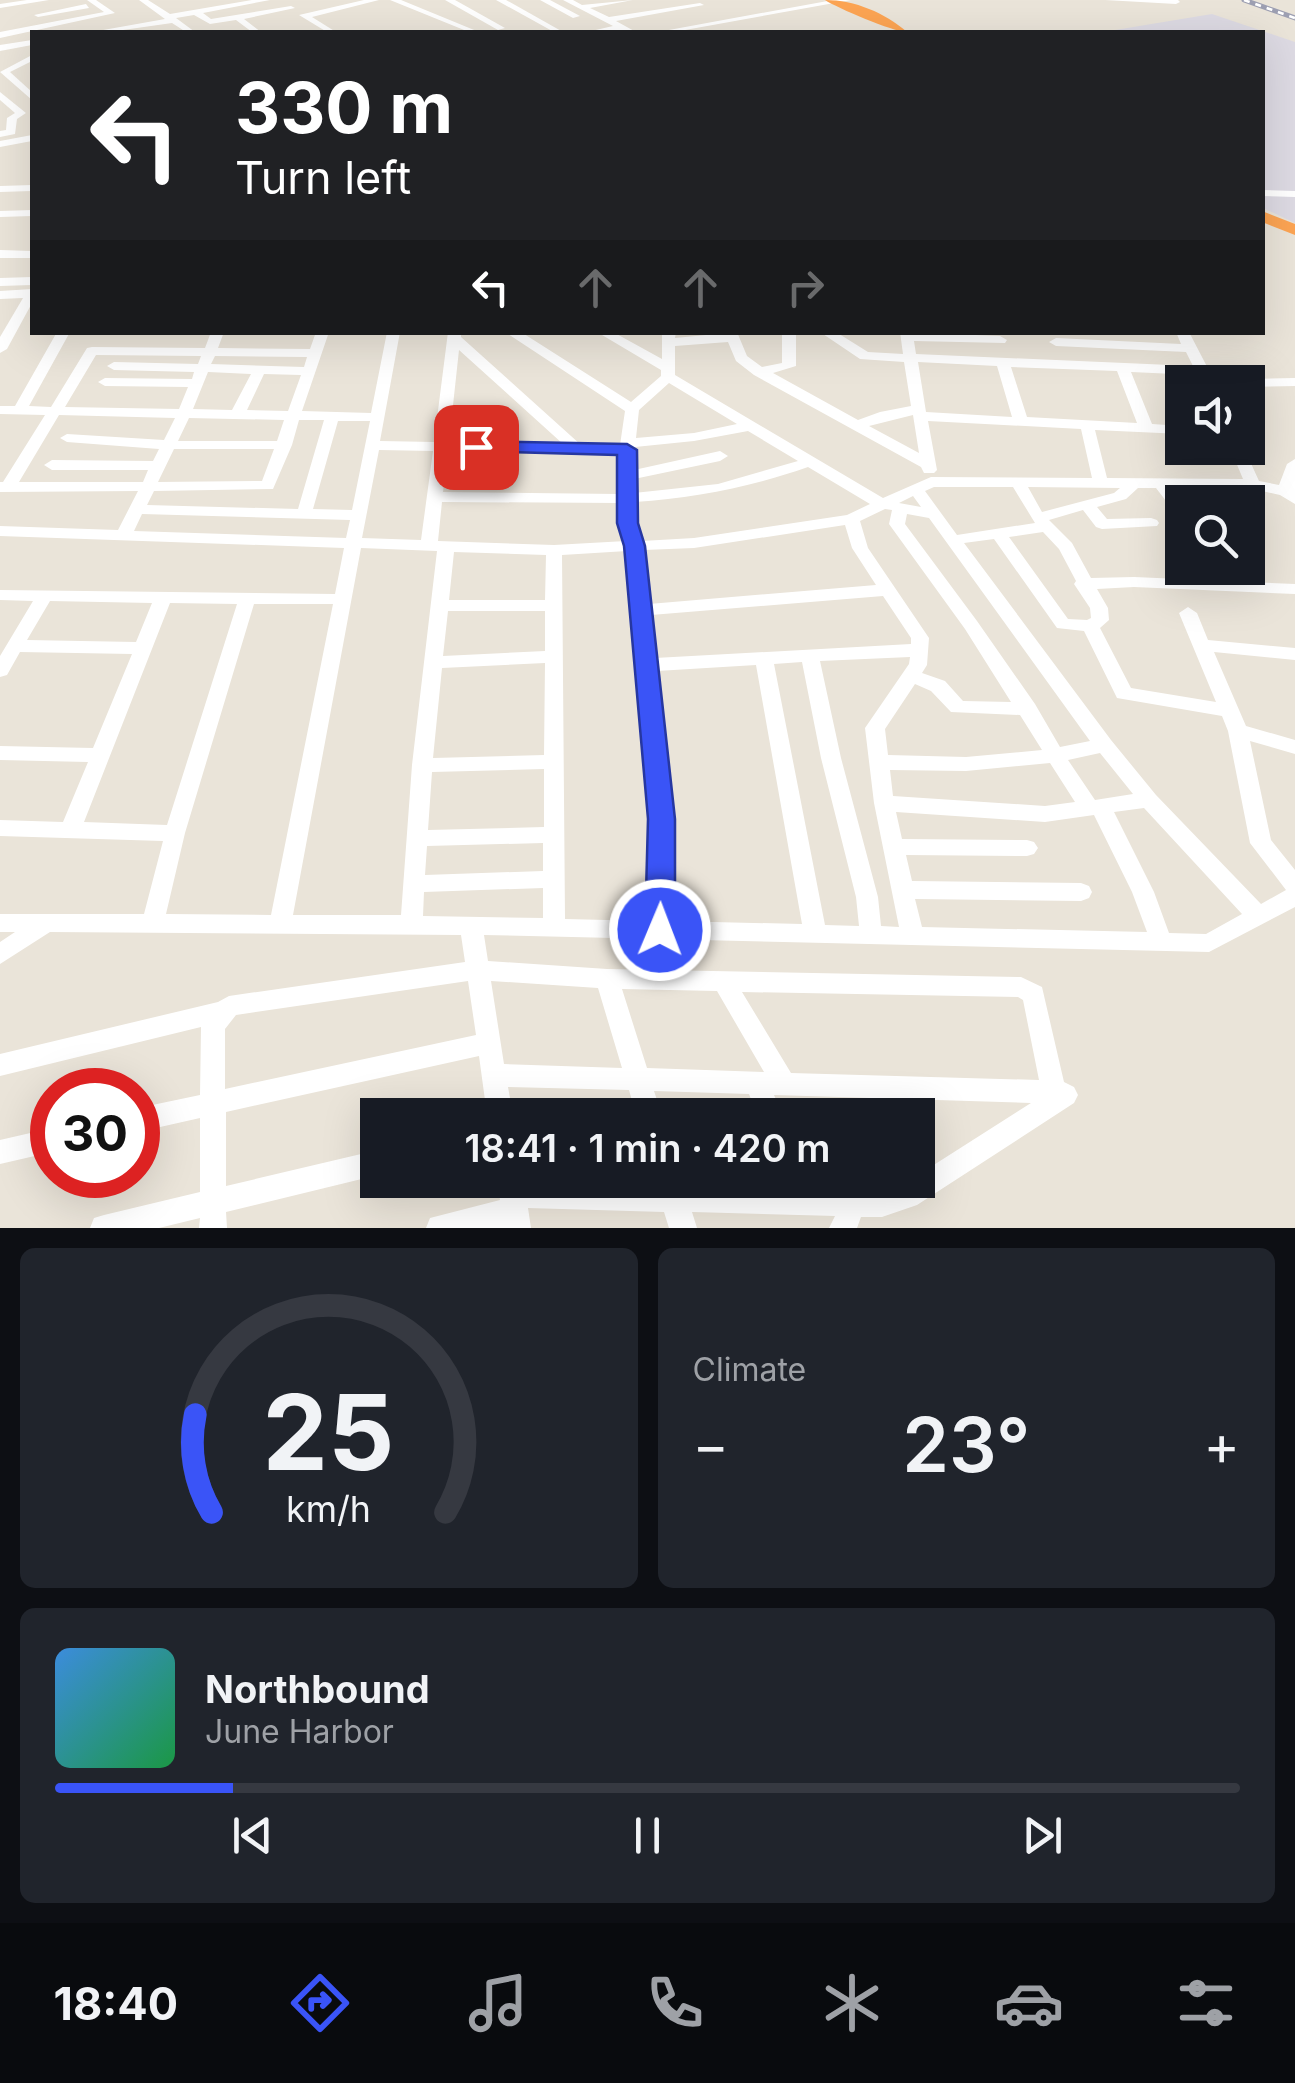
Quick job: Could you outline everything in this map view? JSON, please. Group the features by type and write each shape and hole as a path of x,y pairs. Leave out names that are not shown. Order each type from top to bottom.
{"highway":[{"path":"840,1 898,30"},
{"path":"840,1 898,19 912,30"},
{"path":"1265,213 1295,222"},
{"path":"1265,214 1295,230"}],"street":[{"path":"0,6 44,0"},
{"path":"143,0 188,30"},
{"path":"110,30 267,0"},
{"path":"279,0 325,30"},
{"path":"304,16 352,2 375,0"},
{"path":"394,0 470,30"},
{"path":"448,0 501,28"},
{"path":"500,0 555,30"},
{"path":"544,0 606,25 700,5"},
{"path":"567,0 606,25"},
{"path":"581,7 629,0"},
{"path":"1024,0 1065,0"},
{"path":"1109,0 1176,2"},
{"path":"676,30 840,1"},
{"path":"38,15 94,2 130,27"},
{"path":"24,4 51,25"},
{"path":"194,12 208,22 290,8"},
{"path":"0,35 111,14"},
{"path":"237,18 255,30"},
{"path":"0,35 30,56"},
{"path":"0,48 30,42"},
{"path":"27,92 2,71 30,58"},
{"path":"1,96 27,92"},
{"path":"1,96 21,114 12,118 11,132 3,141"},
{"path":"3,141 30,138"},
{"path":"3,141 30,151"},
{"path":"0,189 30,188"},
{"path":"1265,193 1295,194"},
{"path":"0,214 30,213"},
{"path":"0,254 30,255"},
{"path":"0,282 30,281"},
{"path":"0,295 30,294"},
{"path":"0,315 26,315"},
{"path":"0,349 26,315"},
{"path":"19,411 62,335"},
{"path":"124,535 184,414 217,335"},
{"path":"4,487 268,486 322,335"},
{"path":"280,924 393,335"},
{"path":"516,335 632,409"},
{"path":"608,335 749,426 879,503 935,514"},
{"path":"660,930 662,819 642,610 627,523 627,446 632,409 668,372 668,338 731,335 740,358 856,426 925,479"},
{"path":"759,372 788,366 789,335"},
{"path":"830,335 858,354 1165,372"},
{"path":"1000,340 907,335 921,413 925,479 935,514 1104,746 1258,916"},
{"path":"1184,335 1199,365"},
{"path":"411,925 422,765 440,606 435,497 454,336"},
{"path":"454,336 577,449"},
{"path":"1062,364 1055,337 1190,348"},
{"path":"4,487 88,354 97,350 316,353"},
{"path":"39,487 123,350"},
{"path":"1002,361 1021,422"},
{"path":"114,366 200,377"},
{"path":"1122,367 1146,428"},
{"path":"237,415 259,371"},
{"path":"105,382 310,371"},
{"path":"1265,385 1293,386"},
{"path":"0,410 377,417"},
{"path":"856,426 885,415 921,413 1165,429"},
{"path":"304,514 332,416"},
{"path":"1087,425 1100,481"},
{"path":"372,446 577,449 694,438 749,426"},
{"path":"67,438 168,445 285,445"},
{"path":"627,476 720,456"},
{"path":"435,497 627,498 742,486 808,462"},
{"path":"0,551 6,532 554,550 694,543 850,519 925,479 1253,484 1290,495 1295,464"},
{"path":"52,465 158,466"},
{"path":"1244,465 1253,484"},
{"path":"999,535 1063,624 1090,626 1102,615 1066,547 1018,482"},
{"path":"954,540 999,535 1044,521 1120,496 1135,482"},
{"path":"1159,482 1165,490"},
{"path":"1088,506 1102,524 1150,524"},
{"path":"900,508 897,524 1096,809 1143,892 1161,940"},
{"path":"136,510 359,515"},
{"path":"850,519 860,548 920,638 918,665 875,728 884,803 912,934"},
{"path":"554,550 554,928"},
{"path":"1083,584 1134,582 1295,590"},
{"path":"642,610 887,590"},
{"path":"0,595 342,600"},
{"path":"0,671 46,596"},
{"path":"70,830 163,598"},
{"path":"153,924 175,833 246,599"},
{"path":"440,606 554,605"},
{"path":"1188,613 1238,731 1261,843 1295,886"},
{"path":"1090,626 1124,693 1227,710"},
{"path":"1201,645 1295,654"},
{"path":"15,646 143,648"},
{"path":"645,664 919,650"},
{"path":"810,654 831,758 867,897 871,934"},
{"path":"764,656 815,933"},
{"path":"434,662 554,657"},
{"path":"912,675 938,686 958,707 1028,709"},
{"path":"1238,731 1295,747"},
{"path":"878,762 959,767 1005,765 1104,746"},
{"path":"0,753 100,754"},
{"path":"422,765 554,762"},
{"path":"884,803 1045,814 1149,800"},
{"path":"0,828 175,833"},
{"path":"417,838 554,835"},
{"path":"893,847 1027,848"},
{"path":"412,884 554,879"},
{"path":"902,890 1081,892"},
{"path":"0,924 411,925 1209,943 1295,896"},
{"path":"0,954 42,925"},
{"path":"471,926 497,1098"},
{"path":"0,1065 221,1012 229,1006 478,970 607,979 1021,987 1034,994 1054,1092"},
{"path":"607,979 644,1098"},
{"path":"724,982 784,1084"},
{"path":"213,1215 213,1026 221,1012"},
{"path":"160,1115 489,1043"},
{"path":"494,1075 1064,1094 1064,1098 908,1196 848,1217 814,1198"},
{"path":"757,1083 763,1098"},
{"path":"0,1152 30,1145"},
{"path":"104,1228 213,1215 360,1168"},
{"path":"440,1228 514,1203 574,1198"},
{"path":"674,1198 683,1228"}],"shaded area":[{"path":"1212,14 1259,30 1115,30"},
{"path":"1265,32 1295,42 1295,223 1265,209"}],"railway":[{"path":"1244,0 1295,18"}],"route":[{"path":"476,447 627,450 627,523 634,546 643,622 646,686 662,819 660,930"}]}
